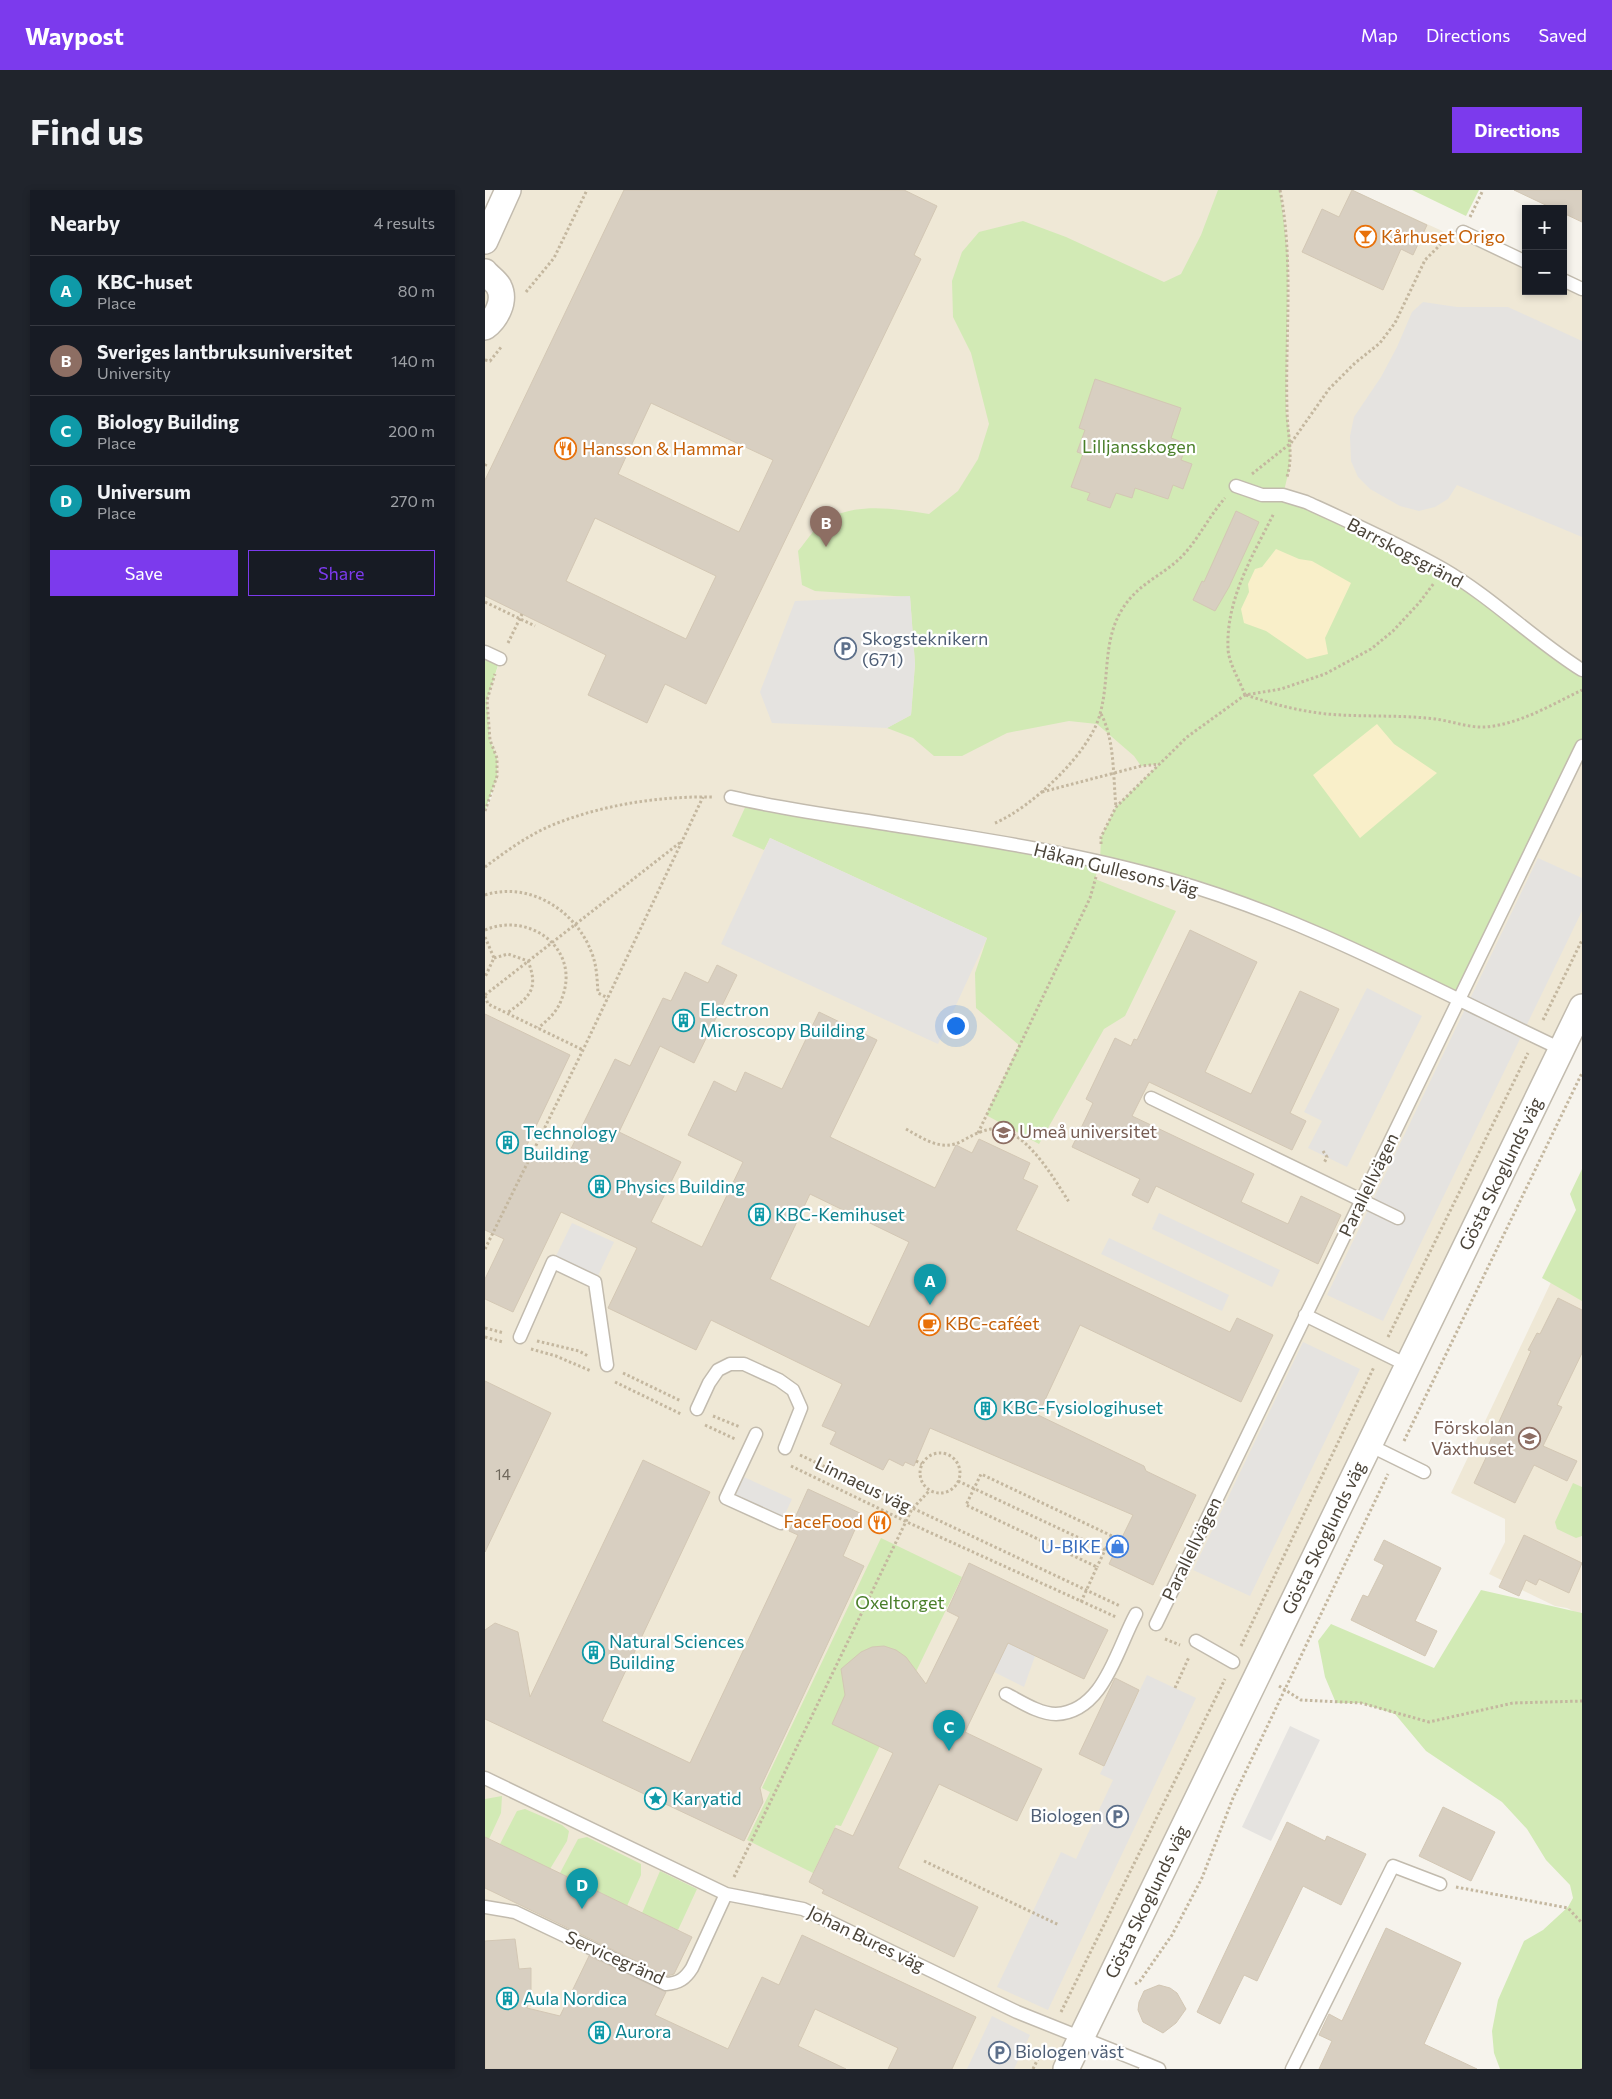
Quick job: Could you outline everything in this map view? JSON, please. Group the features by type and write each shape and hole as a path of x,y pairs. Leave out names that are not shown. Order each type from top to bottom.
{"street":[{"path":"485,241 508,190"},
{"path":"485,272 499,287 501,299 493,320 494,334"},
{"name":"Gösta Skoglunds väg","path":"1066,2069 1582,1008"}],"lane":[{"path":"1463,232 1522,260"},
{"path":"1567,282 1582,289"},
{"name":"Barrskogsgränd","path":"1236,486 1262,495 1283,495 1306,502 1444,570 1494,604 1556,654 1582,670"},
{"path":"485,652 500,659"},
{"name":"Parallellvägen","path":"1156,1624 1582,746"},
{"name":"Håkan Gullesons Väg","path":"731,797 772,806 962,836 1100,862 1172,880 1305,928 1375,958 1561,1049"},
{"path":"1151,1098 1398,1218"},
{"path":"516,1340 553,1262 595,1282 607,1365"},
{"path":"1305,1316 1407,1365"},
{"path":"695,1416 709,1383 718,1370 730,1364 744,1364 779,1380 793,1390 801,1408 785,1448"},
{"path":"756,1434 726,1498 781,1523"},
{"path":"1369,1445 1424,1472"},
{"path":"1006,1694 1037,1709 1055,1714 1071,1711 1088,1701 1101,1685 1133,1618"},
{"path":"1194,1646 1233,1662"},
{"name":"Johan Bures väg","path":"485,1778 726,1894 803,1908 1053,2028 1151,2067"},
{"path":"1292,2069 1393,1866 1440,1884"},
{"name":"Servicegränd","path":"485,1907 515,1912 666,1984 677,1983 689,1973 726,1894"}],"path":[{"path":"522,300 526,292 554,258 587,190"},
{"path":"1280,190 1288,257 1287,411 1291,443 1289,470 1283,495 1240,580 1231,614 1227,650 1245,695 1272,704 1329,714 1414,716 1443,719 1467,726 1487,727 1511,722 1582,690"},
{"path":"962,836 1009,817 1042,792 1068,768 1097,724 1101,713 1108,650 1113,629 1122,608 1136,591 1184,554 1216,509 1236,486 1291,443 1329,389 1355,363 1380,343 1395,323 1425,260 1446,238 1463,232 1483,190"},
{"path":"485,360 490,360 500,350 494,334"},
{"path":"977,1133 1090,898 1100,862 1101,837 1116,807 1187,737 1245,695 1281,689 1325,674 1371,649 1393,631 1419,603 1444,570"},
{"path":"485,602 535,626"},
{"path":"485,812 497,776 497,758 490,740 487,700 500,659 522,614"},
{"path":"1101,713 1106,723 1116,807"},
{"path":"1042,792 1112,773 1160,764"},
{"path":"485,1249 583,1050 703,796"},
{"path":"485,867 513,847 550,826 633,803 664,798 731,797"},
{"path":"583,1050 488,1004 485,996 682,841"},
{"path":"485,896 514,892 538,898 555,905 568,915 591,951 597,971 598,993 608,998"},
{"path":"485,930 504,924 524,925 543,934 552,942 563,962 565,987 556,1010 538,1028"},
{"path":"485,937 494,958 485,977"},
{"path":"1033,2069 1233,1662 1381,1352 1582,940"},
{"path":"494,958 508,954 528,961"},
{"path":"507,1013 528,997 533,987 533,977 528,961"},
{"path":"1133,1986 1140,1981 1188,1908 1215,1849 1229,1807 1284,1689 1582,1073"},
{"path":"906,1129 940,1146 951,1146 977,1133 992,1129 1019,1139 1032,1149 1069,1202"},
{"path":"485,1328 516,1340"},
{"path":"485,1337 516,1340 579,1351 750,1446"},
{"path":"529,1349 556,1356 594,1372"},
{"path":"611,1380 695,1416 756,1434"},
{"name":"Linnaeus väg","path":"785,1448 1086,1590 1133,1618"},
{"path":"935,1453 948,1454 958,1463 960,1476 958,1481 954,1487 943,1493 930,1490 922,1482 920,1471 922,1464 935,1453"},
{"path":"916,1461 922,1464"},
{"path":"790,1466 1081,1602 1133,1618 1183,1647"},
{"path":"1081,1602 1112,1536 981,1474 966,1505 1097,1567"},
{"path":"958,1481 1105,1550"},
{"path":"726,1894 913,1509 930,1490"},
{"path":"1175,1688 1194,1646"},
{"path":"1273,1684 1301,1700 1361,1703 1429,1722 1513,1703 1582,1701"},
{"path":"923,1861 1059,1925"},
{"path":"1440,1884 1568,1908 1582,1923"}],"shaded area":[{"name":"Umeå universitet","path":"495,190 1352,190 1522,267 1522,295 1567,295 1567,288 1582,295 1582,1007 1066,2069 485,2069 485,811 492,797 497,758 490,740 487,700 500,660 485,652 485,209"},
{"path":"1423,302 1457,307 1508,307 1582,341 1582,537 1457,485 1448,499 1435,507 1419,511 1400,506 1370,489 1358,477 1351,461 1350,436 1354,417 1381,377 1397,347 1412,312"},
{"name":"Skogsteknikern (671)","path":"910,596 915,664 911,715 887,728 772,723 760,692 795,601"},
{"path":"770,838 987,938 938,1044 721,944"},
{"path":"1538,858 1582,878 1582,911 1383,1321 1327,1295"},
{"path":"1367,988 1422,1016 1347,1167 1308,1148 1322,1121 1304,1112"},
{"path":"1159,1213 1280,1270 1272,1287 1152,1229"},
{"path":"572,1223 614,1242 595,1282 553,1262"},
{"path":"1109,1238 1229,1295 1222,1311 1101,1254"},
{"name":"Förskolan Växthuset","path":"1553,1278 1582,1291 1581,1615 1567,1608 1555,1606 1489,1574 1505,1542 1505,1519 1451,1493"},
{"path":"1303,1342 1360,1369 1250,1596 1193,1570"},
{"path":"744,1477 792,1499 781,1523 733,1501"},
{"path":"1008,1643 1035,1656 1024,1687 994,1672"},
{"name":"Biologen","path":"1147,1675 1196,1698 1048,2010 997,1987 1061,1852 1076,1859 1113,1780 1100,1774"},
{"path":"1290,1726 1320,1740 1271,1841 1242,1827"},
{"name":"Biologen väst","path":"992,2016 1030,2035 1014,2069 967,2069"}],"green space":[{"name":"Lilljansskogen","path":"1218,190 1280,190 1288,257 1286,411 1291,443 1289,470 1283,495 1408,551 1582,670 1582,746 1458,1000 1305,928 1100,862 1101,837 1116,807 1159,764 1141,766 1134,756 1097,724 1069,721 1007,733 962,756 934,756 913,738 887,728 911,715 915,664 910,597 815,591 802,585 798,551 813,531 823,522 835,515 848,511 875,508 929,514 958,491 978,459 989,424 971,353 953,317 952,281 962,252 979,232 1023,221 1066,237 1164,282 1181,274 1201,235"},
{"path":"1412,190 1479,190 1466,216"},
{"path":"485,652 500,659 487,700 490,740 497,758 497,776 485,811"},
{"path":"748,801 1100,862 1095,879 1176,911 1125,1016 1104,1029 1039,1144 986,1115 1019,1045 976,1008 975,973 987,938 770,838 764,850 732,836"},
{"path":"1582,1169 1582,1301 1542,1278 1576,1210 1570,1194"},
{"path":"1573,1483 1582,1487 1582,1536 1576,1538 1557,1529 1555,1522"},
{"name":"Oxeltorget","path":"881,1538 962,1577 841,1826 836,1825 813,1873 747,1840 770,1792 762,1788"},
{"path":"1481,1590 1582,1613 1582,2069 1500,2069 1494,2053 1492,2031 1498,2000 1524,1941 1543,1930 1568,1907 1573,1898 1570,1885 1546,1860 1527,1829 1502,1802 1426,1751 1395,1714 1361,1703 1336,1703 1325,1677 1318,1641 1331,1624 1434,1668"},
{"path":"502,1796 501,1813 489,1839 485,1837 485,1799"},
{"path":"525,1809 562,1825 569,1831 567,1841 550,1869 500,1844 517,1811"},
{"path":"587,1837 641,1864 641,1875 627,1906 560,1873 578,1839"},
{"path":"660,1871 697,1889 678,1930 642,1913"}],"sand":[{"path":"1276,549 1299,559 1312,561 1351,583 1325,638 1328,654 1307,659 1266,631 1244,623 1241,609 1249,592 1248,584 1255,569 1262,567"},
{"path":"1377,724 1394,744 1437,773 1360,838 1313,775"}],"building":[{"path":"624,190 904,190 937,206 914,255 921,259 706,704 665,684 647,723 588,695 606,655 485,596 485,480","holes":["651,403 773,460 739,532 618,474","595,518 716,576 686,639 566,581"]},
{"name":"Kårhuset Origo","path":"1352,190 1427,225 1413,255 1401,249 1383,290 1302,252 1322,209 1339,217"},
{"path":"1514,190 1582,190 1582,222 1567,215 1567,205 1546,205"},
{"path":"1095,379 1181,408 1171,438 1187,444 1181,460 1192,464 1183,489 1173,485 1168,499 1135,488 1132,498 1116,493 1110,508 1087,500 1090,493 1071,487 1083,454 1077,452 1085,430 1079,428"},
{"path":"1236,511 1259,522 1229,587 1215,611 1193,600 1202,581 1204,582"},
{"path":"1190,930 1257,962 1205,1072 1251,1094 1300,991 1339,1009 1290,1113 1306,1121 1292,1150 1149,1082 1132,1116 1254,1174 1241,1202 1288,1224 1301,1196 1341,1215 1318,1264 1156,1186 1148,1203 1132,1195 1140,1179 1072,1147 1093,1103 1086,1099 1115,1038 1131,1046 1134,1039 1137,1040"},
{"path":"717,965 737,975 694,1063 660,1046 619,1132 681,1162 651,1222 702,1247 743,1162 688,1135 714,1081 736,1092 745,1072 782,1089 819,1012 877,1040 830,1137 935,1188 956,1145 972,1153 979,1139 1030,1163 1023,1179 1038,1186 1016,1230 1230,1332 1237,1318 1273,1335 1241,1402 1080,1325 1038,1415 1144,1466 1146,1471 1196,1495 1153,1585 1109,1564 1133,1515 930,1428 914,1466 905,1462 903,1466 889,1459 883,1470 830,1444 836,1432 822,1426 842,1384 711,1320 696,1350 608,1308 637,1248 561,1212 513,1312 485,1299 485,1279 504,1239 485,1230 485,1014 570,1055 527,1145 564,1163 615,1059 630,1066 663,998 671,1001 685,972 708,983","holes":["810,1194 909,1242 869,1327 770,1279"]},
{"path":"1558,1298 1582,1310 1582,1353 1557,1405 1562,1407 1543,1446 1577,1461 1567,1481 1534,1465 1515,1503 1474,1483 1491,1447 1488,1446 1531,1351 1528,1350 1537,1333 1540,1334"},
{"path":"485,1381 551,1413 485,1552"},
{"name":"Natural Sciences Building","path":"643,1460 710,1492 602,1721 690,1763 798,1535 789,1531 808,1489 862,1514 843,1556 864,1566 760,1788 763,1802 744,1841 485,1719 485,1630 495,1623 518,1632 530,1697"},
{"path":"1524,1535 1582,1563 1569,1593 1539,1579 1536,1585 1526,1580 1519,1596 1499,1587"},
{"path":"1384,1540 1441,1568 1415,1621 1437,1631 1425,1656 1351,1620 1363,1595 1368,1597 1384,1565 1374,1560"},
{"path":"969,1563 1108,1630 1084,1679 1008,1643 965,1732 1042,1769 1017,1821 939,1784 898,1868 978,1907 954,1957 822,1893 824,1890 809,1882 835,1828 853,1836 893,1753 832,1724 845,1695 841,1669 861,1652 872,1647 884,1646 896,1650 906,1657 926,1684 959,1617 947,1611"},
{"path":"1115,1678 1139,1690 1104,1766 1079,1754"},
{"path":"1443,1807 1495,1832 1471,1881 1419,1856"},
{"path":"1287,1822 1325,1841 1327,1836 1366,1854 1341,1905 1303,1886 1257,1981 1244,1975 1220,2024 1197,2012"},
{"path":"485,1837 692,1937 674,1974 667,1976 485,1888"},
{"path":"1386,1928 1461,1963 1424,2044 1477,2069 1319,2069 1332,2041 1319,2035 1329,2014 1342,2021"},
{"path":"802,1935 976,2017 952,2069 888,2069 898,2048 815,2009 798,2046 846,2069 485,2069 485,1941 515,1939 519,1969 531,1968 531,1990 527,2008 560,2016 589,1956 666,1992 655,2015 728,2049 762,1977 779,1985"},
{"path":"1159,1985 1170,1988 1177,1993 1186,2009 1176,2023 1163,2033 1143,2022 1138,2010 1144,1991"}],"place":[{"name":"Kårhuset Origo","path":"1365,237"},
{"name":"Hansson & Hammar","path":"566,449"},
{"name":"Sveriges lantbruksuniversitet","path":"826,547"},
{"name":"Skogsteknikern (671)","path":"846,649"},
{"name":"Electron Microscopy Building","path":"684,1020"},
{"name":"Umeå universitet","path":"1003,1132"},
{"name":"Technology Building","path":"507,1143"},
{"name":"Physics Building","path":"599,1187"},
{"name":"KBC-Kemihuset","path":"759,1215"},
{"name":"KBC-huset","path":"930,1305"},
{"name":"KBC-caféet","path":"929,1324"},
{"name":"KBC-Fysiologihuset","path":"986,1408"},
{"name":"Förskolan Växthuset","path":"1530,1438"},
{"name":"FaceFood","path":"879,1522"},
{"name":"U-BIKE","path":"1117,1547"},
{"name":"Natural Sciences Building","path":"593,1652"},
{"name":"Biology Building","path":"949,1751"},
{"name":"Karyatid","path":"656,1799"},
{"name":"Biologen","path":"1118,1816"},
{"name":"Universum","path":"582,1909"},
{"name":"Aula Nordica","path":"507,1999"},
{"name":"Aurora","path":"599,2032"},
{"name":"Biologen väst","path":"999,2052"}]}
